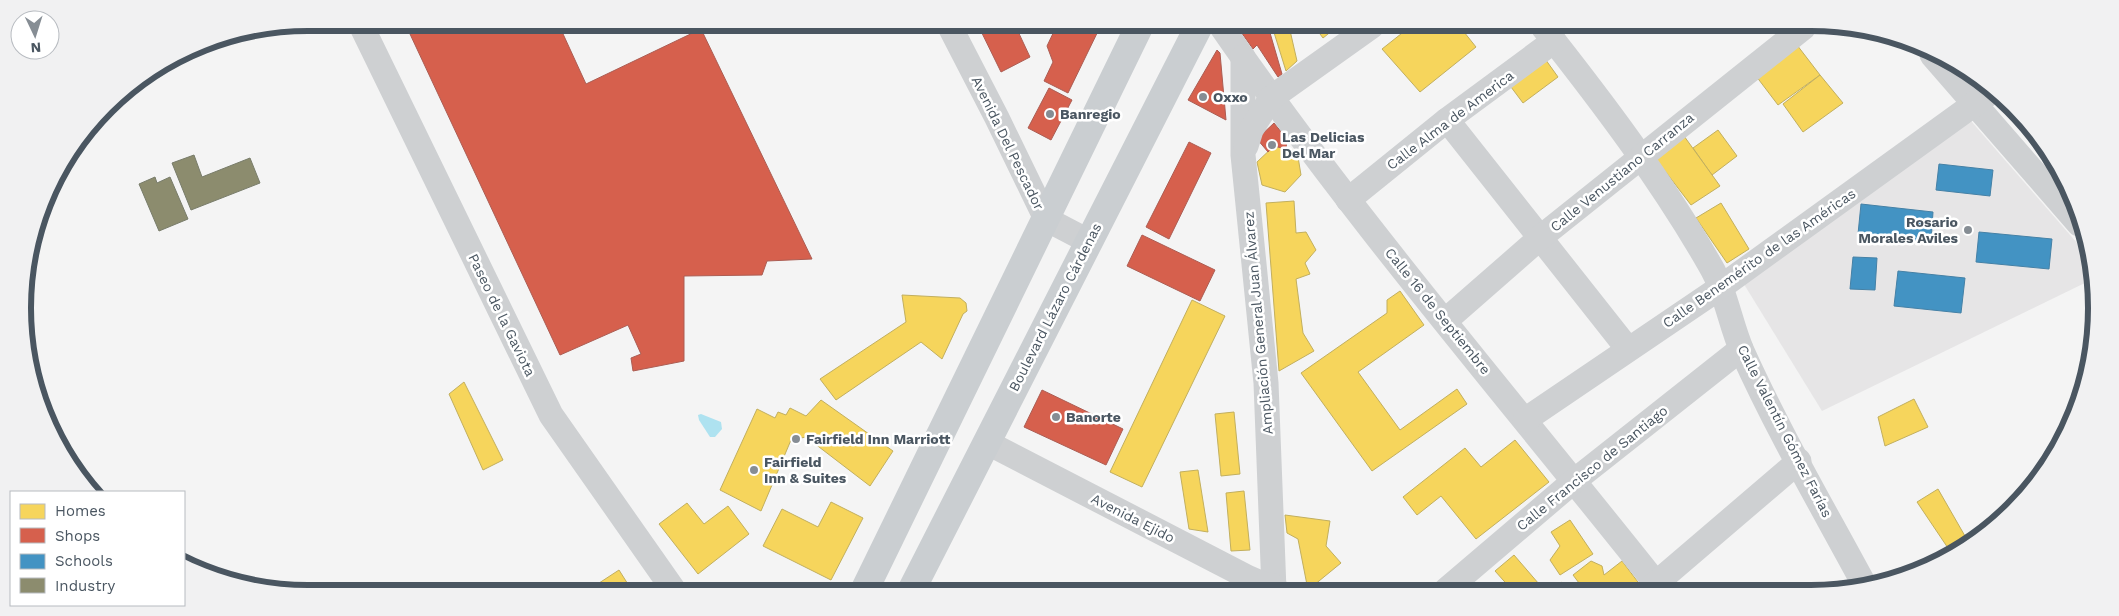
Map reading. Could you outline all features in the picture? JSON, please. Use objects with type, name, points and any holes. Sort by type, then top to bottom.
[{"type":"main road","points":[[867,585],[1137,31]]},
{"type":"main road","name":"Boulevard Lázaro Cárdenas","points":[[914,585],[988,443],[1088,241],[1195,31]]},
{"type":"street","name":"Paseo de la Gaviota","points":[[364,31],[551,415],[670,585]]},
{"type":"street","name":"Avenida Del Pescador","points":[[952,31],[1046,219],[1088,241]]},
{"type":"street","name":"Calle 16 de Septiembre","points":[[1225,31],[1271,98],[1348,200],[1574,481],[1653,585]]},
{"type":"street","points":[[1243,155],[1251,130],[1271,98],[1365,31]]},
{"type":"street","name":"Calle Venustiano Carranza","points":[[1445,321],[1540,238],[1799,31]]},
{"type":"street","name":"Calle Valentín Gómez Farías","points":[[1548,34],[1641,156],[1711,267],[1721,287],[1741,349],[1862,580]]},
{"type":"street","name":"Calle Alma de America","points":[[1348,200],[1447,120],[1548,34]]},
{"type":"street","name":"Ampliación General Juan Álvarez","points":[[1243,57],[1243,155],[1266,383],[1275,585]]},
{"type":"street","points":[[1944,66],[1983,99],[2070,211]]},
{"type":"street","name":"Calle Benemérito de las Américas","points":[[1525,420],[1721,287],[1983,99]]},
{"type":"street","points":[[1447,120],[1628,349]]},
{"type":"street","name":"Calle Francisco de Santiago","points":[[1452,585],[1574,481],[1741,349]]},
{"type":"street","name":"Avenida Ejido","points":[[988,443],[1265,585]]},
{"type":"street","points":[[1658,585],[1798,461]]},
{"type":"shaded area","points":[[1971,121],[2080,247],[2086,282],[1822,411],[1742,281]]},
{"type":"water","points":[[701,414],[721,422],[722,429],[715,437],[710,437],[699,420],[698,415]]},
{"type":"building: Homes","points":[[1274,31],[1290,31],[1297,61],[1286,71]]},
{"type":"building: Homes","points":[[1318,31],[1332,31],[1323,38]]},
{"type":"building: Homes","points":[[1405,31],[1463,31],[1476,47],[1420,92],[1382,49]]},
{"type":"building: Homes","points":[[1797,45],[1820,75],[1778,105],[1756,76]]},
{"type":"building: Homes","points":[[1543,56],[1558,77],[1523,103],[1508,83]]},
{"type":"building: Homes","points":[[1820,75],[1843,103],[1803,132],[1783,104]]},
{"type":"building: Homes","points":[[1718,130],[1737,156],[1712,175],[1693,148]]},
{"type":"building: Homes","points":[[1684,136],[1720,186],[1691,205],[1655,158]]},
{"type":"building: Homes","points":[[1274,146],[1297,151],[1301,175],[1285,192],[1262,185],[1257,162]]},
{"type":"building: Homes","points":[[1294,201],[1296,233],[1306,232],[1316,250],[1305,263],[1310,274],[1296,279],[1303,333],[1314,351],[1279,371],[1266,203]]},
{"type":"building: Homes","points":[[1721,203],[1749,249],[1727,263],[1696,218]]},
{"type":"building: Homes","points":[[1400,291],[1424,325],[1358,372],[1400,430],[1457,389],[1467,404],[1372,471],[1301,373],[1387,313],[1387,300]]},
{"type":"building: Homes","points":[[902,295],[960,298],[966,303],[967,311],[963,314],[942,359],[921,342],[836,400],[820,379],[906,322]]},
{"type":"building: Homes","points":[[1192,300],[1225,316],[1142,487],[1110,472]]},
{"type":"building: Homes","points":[[464,382],[503,460],[483,470],[449,394]]},
{"type":"building: Homes","points":[[1914,399],[1928,427],[1885,446],[1878,417]]},
{"type":"building: Homes","name":"Fairfield Inn & Suites","points":[[821,400],[893,451],[870,486],[806,437],[791,440],[761,511],[720,490],[757,409],[775,418],[778,412],[786,415],[790,408],[806,416]]},
{"type":"building: Homes","points":[[1234,412],[1240,474],[1221,476],[1215,414]]},
{"type":"building: Homes","points":[[1515,440],[1549,482],[1476,539],[1441,496],[1417,515],[1403,497],[1465,448],[1481,467]]},
{"type":"building: Homes","points":[[1198,470],[1208,532],[1189,529],[1180,472]]},
{"type":"building: Homes","points":[[1938,489],[1966,537],[1948,548],[1917,502]]},
{"type":"building: Homes","points":[[1244,491],[1250,550],[1231,551],[1226,493]]},
{"type":"building: Homes","points":[[831,502],[863,518],[831,580],[763,546],[782,509],[818,527]]},
{"type":"building: Homes","points":[[687,503],[704,524],[728,506],[749,534],[698,574],[659,524]]},
{"type":"building: Homes","points":[[1285,515],[1330,521],[1326,546],[1341,563],[1314,585],[1307,585],[1298,539],[1287,533]]},
{"type":"building: Homes","points":[[1570,520],[1593,554],[1560,575],[1550,560],[1560,546],[1551,532]]},
{"type":"building: Homes","points":[[1514,555],[1540,585],[1508,585],[1495,571]]},
{"type":"building: Homes","points":[[1591,561],[1602,566],[1604,575],[1622,561],[1640,585],[1580,585],[1573,575]]},
{"type":"building: Homes","points":[[619,570],[628,585],[596,585]]},
{"type":"building: Shops","points":[[414,31],[562,31],[586,84],[697,31],[702,31],[812,259],[767,261],[762,275],[684,276],[684,361],[633,371],[631,358],[641,354],[628,325],[560,355],[410,34]]},
{"type":"building: Shops","points":[[981,31],[1018,31],[1030,57],[1001,72]]},
{"type":"building: Shops","points":[[1054,31],[1098,31],[1068,93],[1044,81],[1053,62],[1047,46]]},
{"type":"building: Shops","points":[[1269,31],[1282,74],[1278,77],[1257,45],[1253,49],[1241,32]]},
{"type":"building: Shops","points":[[1217,50],[1220,53],[1226,120],[1188,100]]},
{"type":"building: Shops","name":"Banregio","points":[[1049,88],[1072,100],[1051,140],[1028,128]]},
{"type":"building: Shops","points":[[1274,123],[1287,139],[1286,149],[1274,146],[1268,152],[1257,139]]},
{"type":"building: Shops","points":[[1189,142],[1211,153],[1169,239],[1146,227]]},
{"type":"building: Shops","points":[[1142,235],[1215,270],[1200,301],[1127,266]]},
{"type":"building: Shops","points":[[1042,390],[1123,429],[1106,465],[1024,427]]},
{"type":"building: Schools","points":[[1939,164],[1993,170],[1990,196],[1936,190]]},
{"type":"building: Schools","points":[[1861,204],[1933,212],[1931,242],[1858,234]]},
{"type":"building: Schools","points":[[1979,232],[2052,239],[2049,269],[1976,262]]},
{"type":"building: Schools","points":[[1853,257],[1877,258],[1875,290],[1850,289]]},
{"type":"building: Schools","points":[[1898,271],[1965,278],[1961,313],[1894,306]]},
{"type":"building: Industry","points":[[194,155],[202,177],[250,158],[260,183],[191,210],[172,163]]},
{"type":"building: Industry","points":[[155,177],[157,183],[170,177],[188,219],[159,231],[139,184]]},
{"type":"place","name":"Oxxo","points":[[1203,97]]},
{"type":"place","name":"Banregio","points":[[1050,114]]},
{"type":"place","name":"Las Delicias Del Mar","points":[[1272,145]]},
{"type":"place","name":"Rosario Morales Aviles","points":[[1968,230]]},
{"type":"place","name":"Banorte","points":[[1056,417]]},
{"type":"place","name":"Fairfield Inn Marriott","points":[[796,439]]},
{"type":"place","name":"Fairfield Inn & Suites","points":[[754,470]]}]
